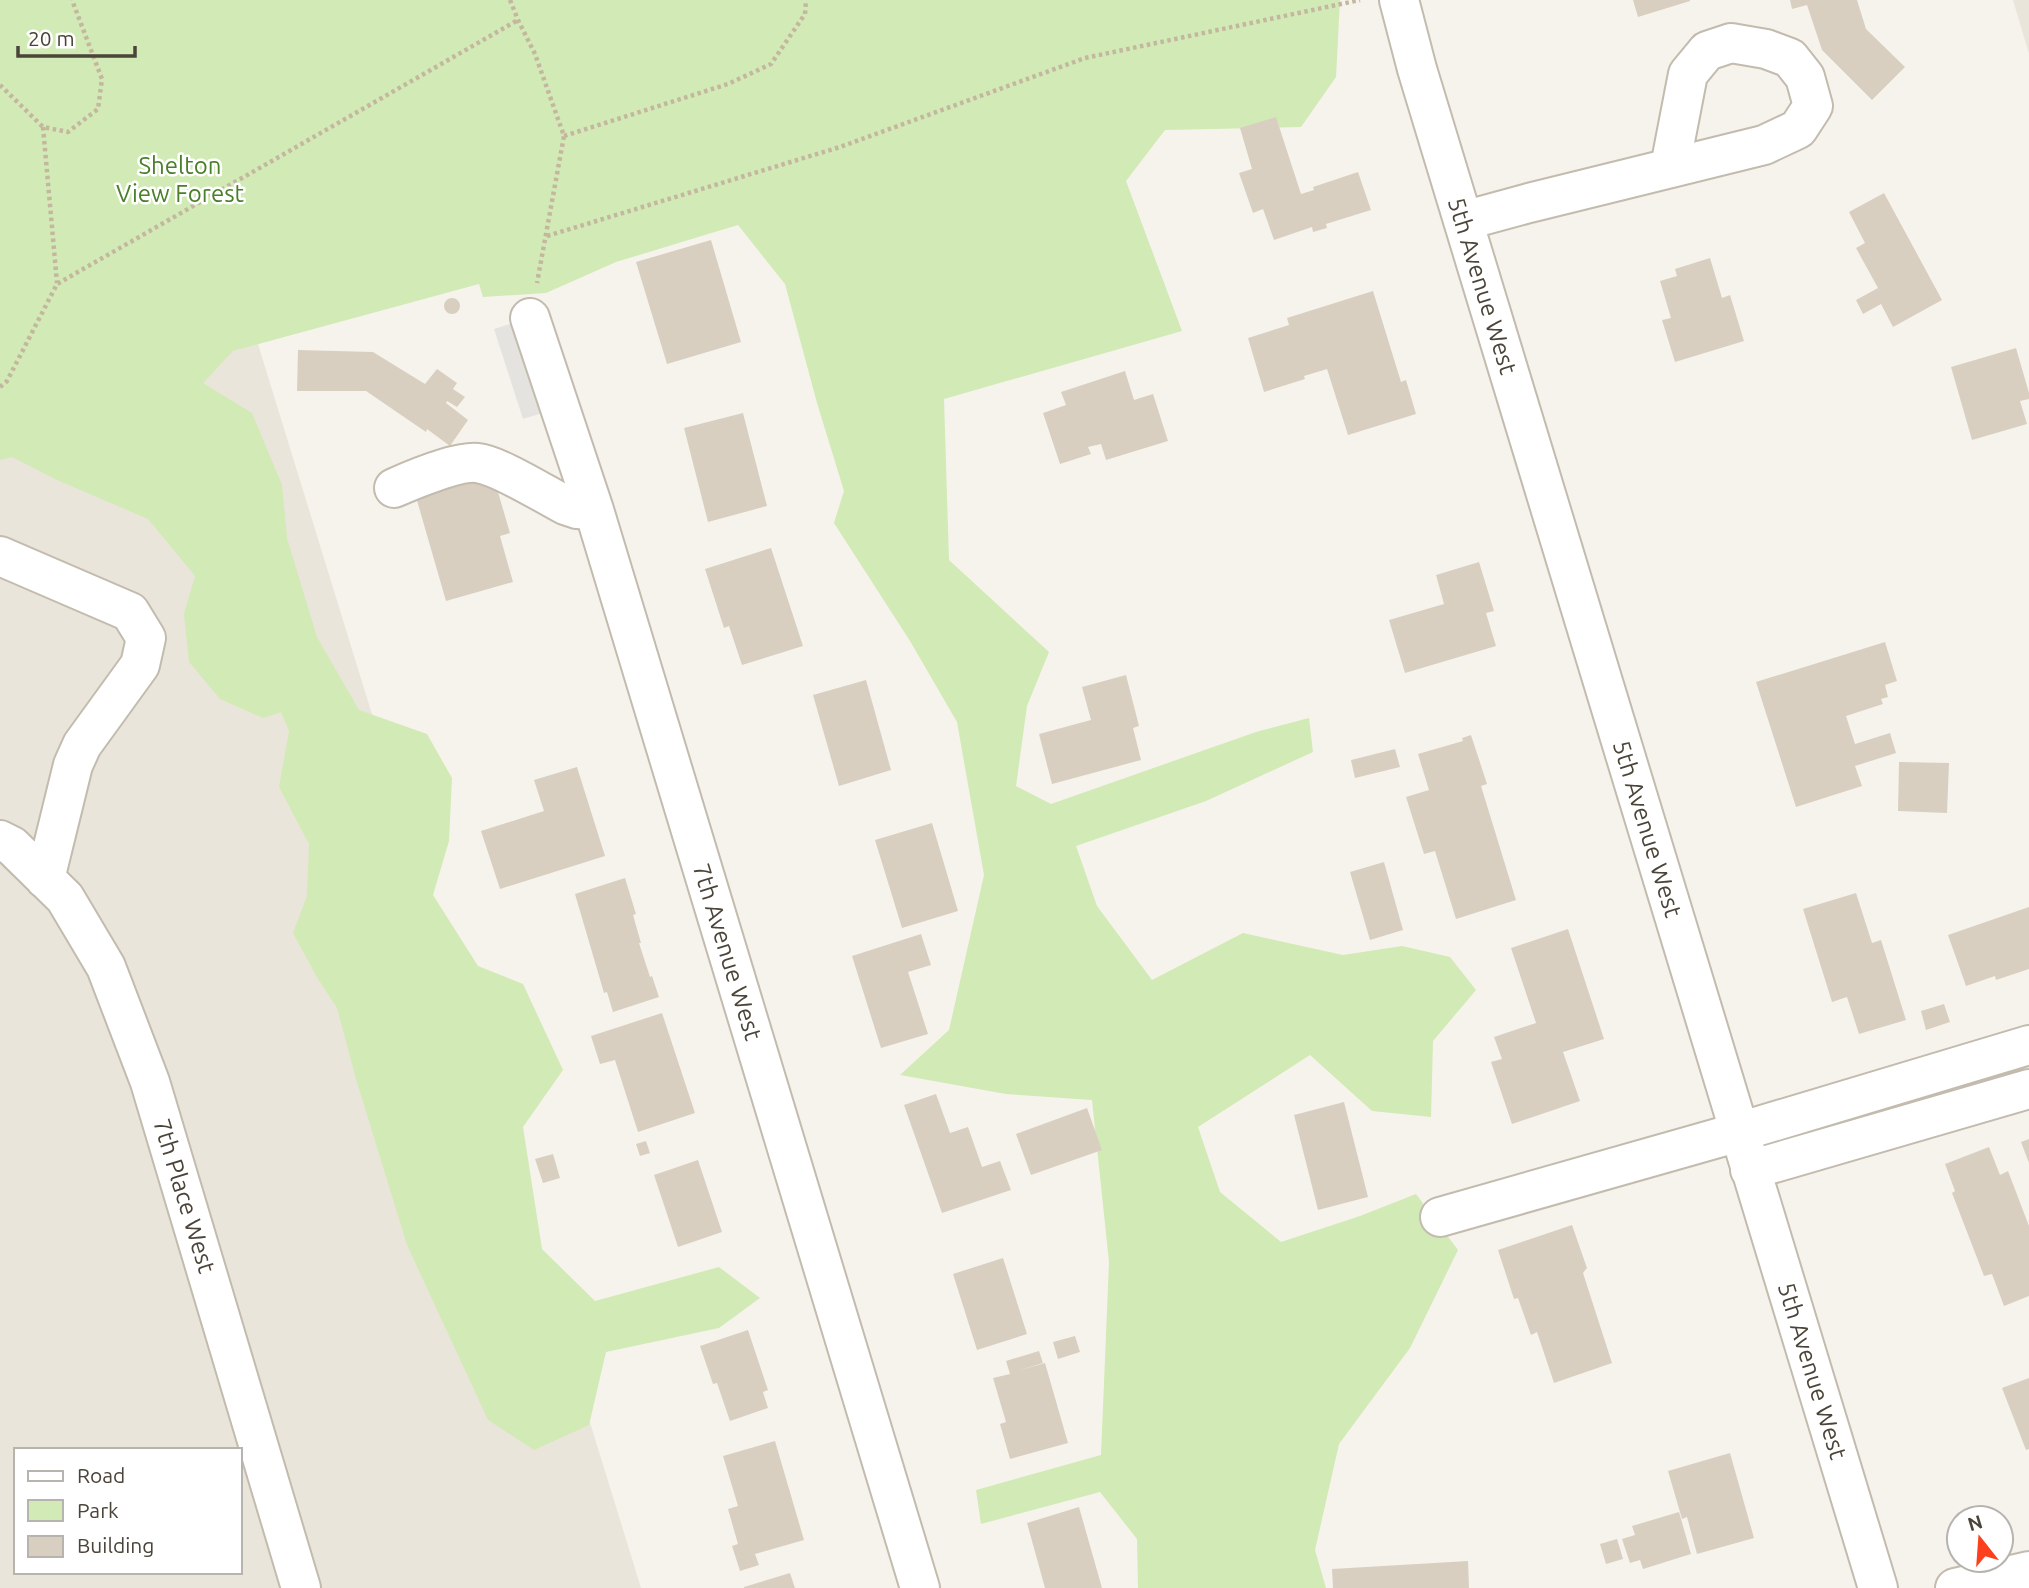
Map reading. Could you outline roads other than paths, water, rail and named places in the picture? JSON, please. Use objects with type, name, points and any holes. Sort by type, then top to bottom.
[{"type":"street","name":"5th Avenue West","points":[[1399,0],[1417,69],[1878,1588]]},
{"type":"street","points":[[1463,221],[1670,167]]},
{"type":"street","name":"7th Avenue West","points":[[530,318],[594,510],[919,1588]]},
{"type":"street","points":[[394,488],[443,470],[475,463],[495,468],[565,505],[594,510]]},
{"type":"street","points":[[0,556],[130,612],[146,638],[140,665],[82,745],[73,765],[45,879]]},
{"type":"street","name":"7th Place West","points":[[0,840],[12,846],[65,898],[106,967],[150,1082],[301,1588]]},
{"type":"street","points":[[1440,1217],[1739,1132],[2029,1045]]},
{"type":"street","points":[[1750,1170],[2029,1089]]},
{"type":"street","points":[[1955,1588],[2029,1571]]},
{"type":"park label","name":"Shelton View Forest","points":[[180,180]]}]
